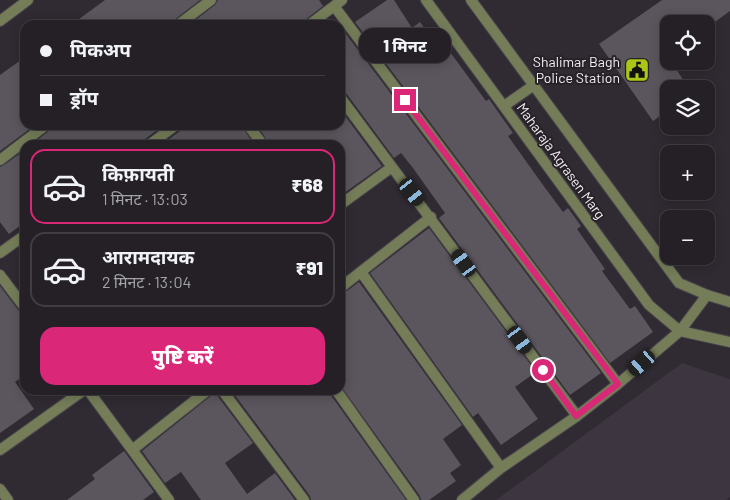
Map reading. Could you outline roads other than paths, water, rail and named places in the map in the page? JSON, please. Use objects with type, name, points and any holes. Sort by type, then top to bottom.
[{"type":"street","points":[[185,20],[211,0]]},
{"type":"street","name":"Maharaja Agrasen Marg","points":[[426,0],[649,305],[680,331]]},
{"type":"street","name":"Maharaja Agrasen Marg","points":[[471,0],[679,283],[730,302]]},
{"type":"street","points":[[0,21],[21,2]]},
{"type":"street","points":[[316,20],[338,3],[618,384]]},
{"type":"street","points":[[504,106],[534,85]]},
{"type":"street","points":[[345,104],[576,416]]},
{"type":"street","points":[[26,140],[39,130]]},
{"type":"street","points":[[156,140],[170,130]]},
{"type":"street","points":[[0,160],[20,145]]},
{"type":"street","points":[[345,201],[392,167]]},
{"type":"street","points":[[345,284],[431,218]]},
{"type":"street","points":[[0,253],[20,239]]},
{"type":"street","points":[[361,272],[501,468]]},
{"type":"street","points":[[0,275],[20,301]]},
{"type":"street","points":[[462,500],[501,468],[618,384],[680,331],[707,295]]},
{"type":"street","points":[[680,331],[730,342]]},
{"type":"street","points":[[0,450],[77,395]]},
{"type":"street","points":[[92,395],[169,500]]},
{"type":"street","points":[[132,450],[202,395]]},
{"type":"street","points":[[226,395],[304,500]]},
{"type":"street","points":[[340,395],[414,500]]},
{"type":"street","points":[[0,489],[8,500]]},
{"type":"place","name":"Shalimar Bagh Police Station","points":[[637,70]]}]
